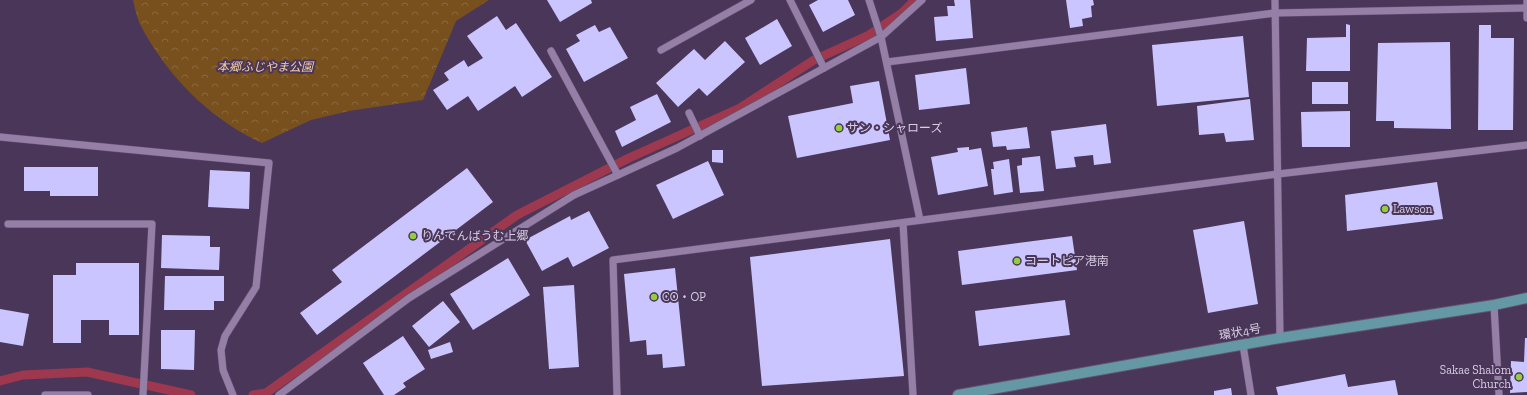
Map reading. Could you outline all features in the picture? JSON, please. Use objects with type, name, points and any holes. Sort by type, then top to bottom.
[{"type":"main road","name":"環状4号","points":[[958,395],[1280,338],[1494,305],[1527,298]]},
{"type":"street","points":[[661,50],[751,0]]},
{"type":"street","points":[[790,0],[823,66]]},
{"type":"street","points":[[869,0],[887,62],[920,220]]},
{"type":"street","points":[[279,395],[409,298],[574,195],[699,135],[823,66],[880,34],[922,0]]},
{"type":"street","points":[[1275,0],[1280,338]]},
{"type":"street","points":[[1527,0],[1527,18]]},
{"type":"street","points":[[887,62],[1275,13],[1527,8]]},
{"type":"street","points":[[551,51],[618,174]]},
{"type":"street","points":[[689,113],[699,135]]},
{"type":"street","points":[[0,137],[269,163],[256,287],[225,336],[221,350],[223,370],[233,395]]},
{"type":"street","points":[[617,395],[613,260],[1278,174],[1527,146]]},
{"type":"street","points":[[903,223],[913,395]]},
{"type":"street","points":[[8,224],[152,224],[143,395]]},
{"type":"street","points":[[1494,305],[1499,395]]},
{"type":"street","points":[[1243,345],[1251,395]]},
{"type":"street","points":[[45,395],[88,395]]},
{"type":"green space","name":"本郷ふじやま公園","points":[[133,0],[489,0],[456,21],[423,100],[349,111],[311,120],[262,143],[225,122],[192,95],[177,79],[164,62],[141,26]]},
{"type":"building","points":[[547,0],[591,0],[592,3],[560,22]]},
{"type":"building","points":[[818,0],[848,0],[855,15],[823,32],[809,5]]},
{"type":"building","points":[[954,0],[970,0],[973,38],[936,41],[934,17],[948,16],[947,6],[955,6]]},
{"type":"building","points":[[1066,0],[1093,0],[1094,5],[1091,6],[1092,17],[1082,19],[1083,26],[1070,28]]},
{"type":"building","points":[[497,16],[506,30],[516,23],[552,77],[522,97],[515,86],[478,111],[468,96],[447,110],[433,90],[449,80],[444,73],[464,60],[468,67],[483,58],[467,36]]},
{"type":"building","points":[[777,19],[792,46],[760,65],[745,38]]},
{"type":"building","points":[[1346,24],[1350,25],[1350,71],[1306,71],[1307,38],[1346,37]]},
{"type":"building","points":[[595,25],[599,32],[610,27],[628,58],[584,82],[566,49],[580,41],[576,35]]},
{"type":"building","points":[[1479,25],[1491,25],[1491,38],[1514,38],[1513,130],[1478,130]]},
{"type":"building","points":[[1243,36],[1249,97],[1157,106],[1152,45]]},
{"type":"building","points":[[725,41],[745,62],[707,96],[699,88],[678,107],[656,83],[694,49],[705,60]]},
{"type":"building","points":[[1450,42],[1451,129],[1394,128],[1394,121],[1376,121],[1378,43]]},
{"type":"building","points":[[966,68],[970,104],[919,110],[915,75]]},
{"type":"building","name":"サン・シャローズ","points":[[879,81],[890,140],[797,158],[788,116],[853,103],[850,86]]},
{"type":"building","points":[[1312,82],[1348,82],[1348,104],[1312,104]]},
{"type":"building","points":[[657,94],[671,122],[622,147],[615,131],[636,120],[630,107]]},
{"type":"building","points":[[1250,99],[1254,140],[1226,142],[1224,133],[1199,135],[1197,106]]},
{"type":"building","points":[[1350,111],[1350,147],[1302,147],[1301,112]]},
{"type":"building","points":[[1106,124],[1111,163],[1094,165],[1093,155],[1074,157],[1076,167],[1056,169],[1051,131]]},
{"type":"building","points":[[1027,127],[1030,148],[1007,150],[1006,146],[993,147],[991,132]]},
{"type":"building","points":[[969,147],[969,150],[981,148],[988,186],[938,195],[931,157],[958,152],[957,148]]},
{"type":"building","points":[[712,150],[723,150],[723,163],[712,162]]},
{"type":"building","points":[[1040,156],[1044,191],[1020,193],[1017,166],[1022,165],[1022,158]]},
{"type":"building","points":[[1009,159],[1013,192],[994,195],[991,169],[994,169],[993,162]]},
{"type":"building","points":[[708,161],[724,195],[673,219],[656,185]]},
{"type":"building","points":[[24,167],[98,167],[98,196],[50,196],[50,191],[24,191]]},
{"type":"building","name":"りんでんばうむ上郷","points":[[467,168],[493,202],[317,335],[300,313],[342,282],[332,270]]},
{"type":"building","points":[[210,170],[250,172],[249,209],[208,207]]},
{"type":"building","points":[[1437,182],[1443,219],[1347,231],[1345,195]]},
{"type":"building","points":[[589,211],[609,248],[573,267],[568,257],[542,271],[525,240],[570,216],[571,220]]},
{"type":"building","points":[[1244,221],[1258,304],[1208,313],[1193,230]]},
{"type":"building","points":[[162,235],[210,236],[210,247],[220,247],[219,270],[161,268]]},
{"type":"building","name":"コートピア港南","points":[[1072,236],[1077,270],[962,285],[958,251]]},
{"type":"building","points":[[890,239],[904,376],[762,386],[750,257]]},
{"type":"building","points":[[508,258],[530,295],[473,330],[450,294]]},
{"type":"building","points":[[76,263],[139,263],[139,335],[109,335],[109,320],[81,320],[81,343],[53,343],[53,275],[76,275]]},
{"type":"building","points":[[675,268],[685,366],[663,368],[662,354],[647,355],[646,340],[630,342],[624,274]]},
{"type":"building","points":[[165,276],[224,276],[224,301],[214,301],[214,310],[164,310]]},
{"type":"building","points":[[574,285],[579,367],[549,369],[543,287]]},
{"type":"building","points":[[1065,300],[1070,335],[979,346],[975,311]]},
{"type":"building","points":[[443,301],[460,322],[429,347],[412,326]]},
{"type":"building","points":[[0,309],[29,314],[23,346],[0,342]]},
{"type":"building","points":[[161,330],[195,330],[194,370],[161,369]]},
{"type":"building","points":[[403,336],[425,369],[403,383],[406,387],[394,395],[384,395],[363,363]]},
{"type":"building","name":"Sakae Shalom Church","points":[[1525,338],[1527,338],[1527,392],[1510,393],[1511,361],[1524,362]]},
{"type":"building","points":[[450,342],[453,352],[431,359],[428,350]]},
{"type":"building","points":[[1345,374],[1348,387],[1395,380],[1398,395],[1278,395],[1276,387]]},
{"type":"building","points":[[1231,388],[1232,395],[1214,395],[1214,391]]},
{"type":"waterway","points":[[253,395],[266,393],[517,215],[629,158],[740,108],[814,60],[869,35],[902,13],[915,0]]},
{"type":"waterway","points":[[0,381],[23,375],[87,372],[191,395]]},
{"type":"place","name":"サン・シャローズ","points":[[839,128]]},
{"type":"place","name":"Lawson","points":[[1385,209]]},
{"type":"place","name":"りんでんばうむ上郷","points":[[413,236]]},
{"type":"place","name":"コートピア港南","points":[[1017,261]]},
{"type":"place","name":"CO・OP","points":[[654,297]]},
{"type":"place","name":"Sakae Shalom Church","points":[[1519,377]]}]
